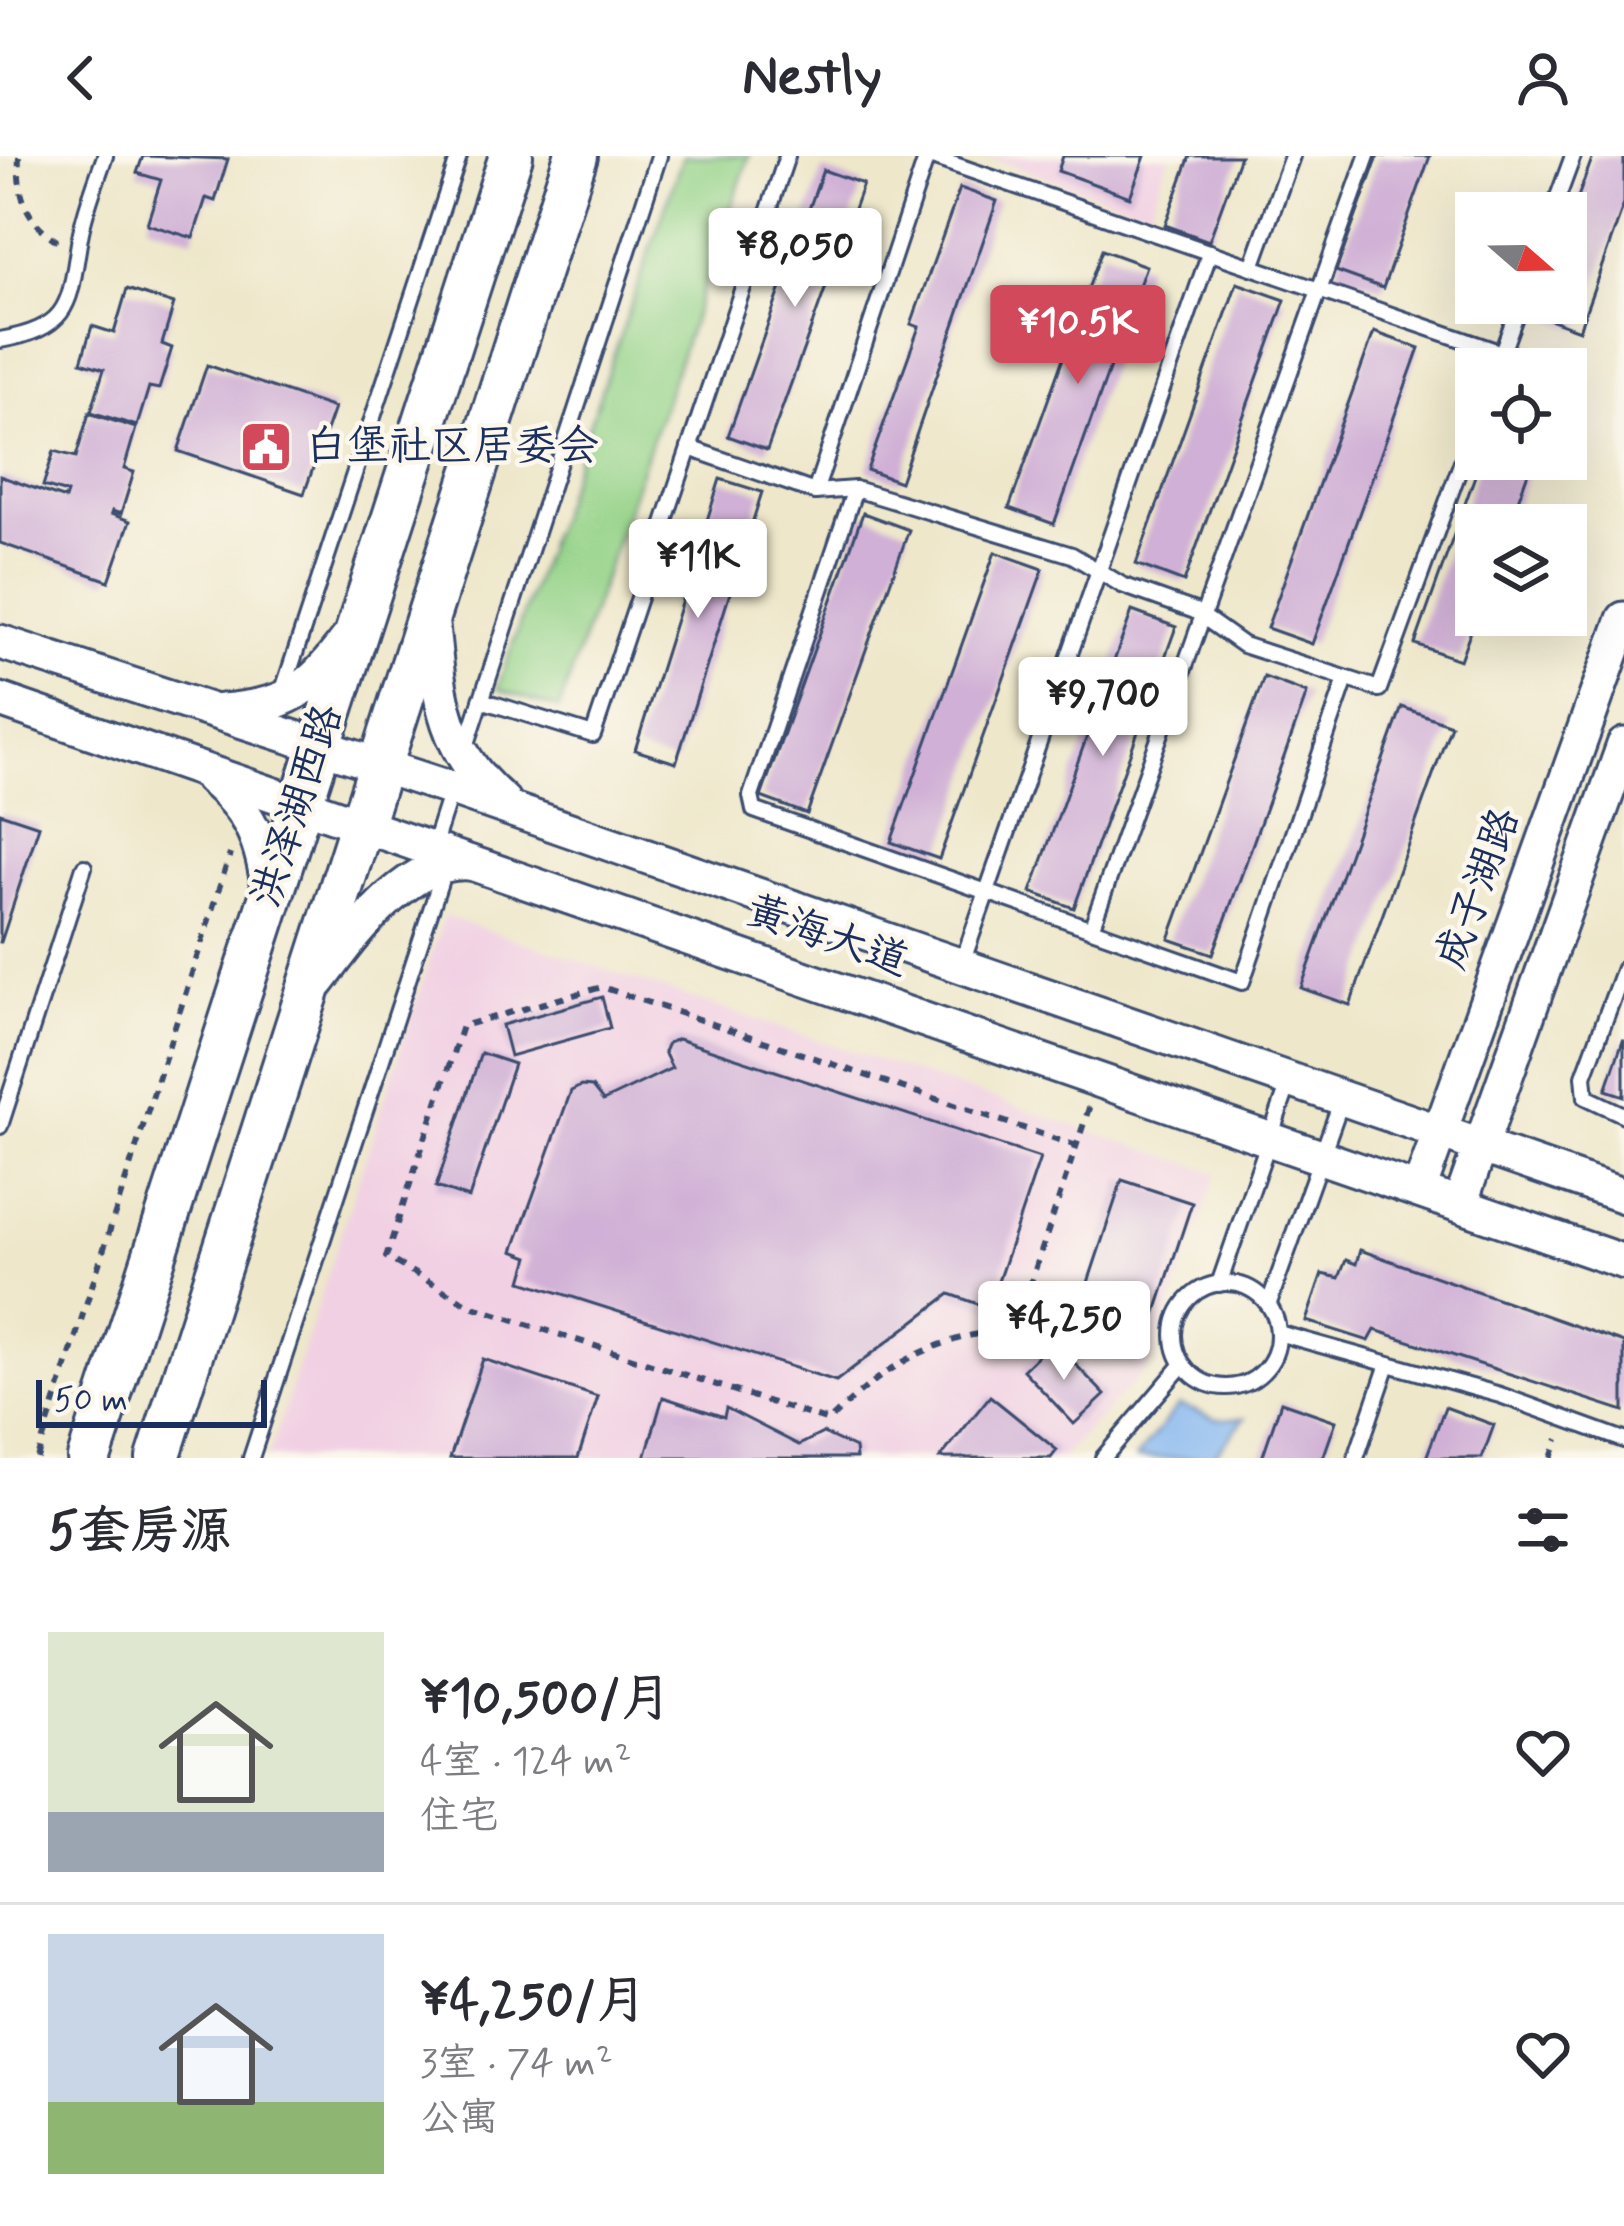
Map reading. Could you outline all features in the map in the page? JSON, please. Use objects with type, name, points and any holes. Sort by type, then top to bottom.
[{"type":"main road","name":"洪泽湖西路","points":[[89,1458],[511,156]]},
{"type":"main road","name":"洪泽湖西路","points":[[158,1458],[576,156]]},
{"type":"main road","points":[[393,516],[394,538],[403,551],[427,556],[451,541]]},
{"type":"main road","points":[[231,1013],[265,1002],[288,1015],[299,1015]]},
{"type":"street","points":[[430,607],[440,698],[457,774]]},
{"type":"street","name":"成子湖路","points":[[1419,1190],[1624,619]]},
{"type":"street","points":[[275,717],[321,674],[355,628]]},
{"type":"street","name":"黄海大道","points":[[0,642],[212,712],[275,717],[317,747],[378,766],[457,774],[514,810],[1624,1196]]},
{"type":"street","name":"黄海大道","points":[[0,700],[1624,1262]]},
{"type":"street","name":"成子湖路","points":[[1460,1204],[1624,745]]},
{"type":"street","points":[[195,766],[244,809],[260,840],[269,896]]},
{"type":"street","points":[[299,1015],[358,929],[391,897],[453,858]]},
{"type":"lane","points":[[0,340],[39,332],[59,320],[70,296],[80,237],[105,156]]},
{"type":"lane","points":[[275,717],[459,156]]},
{"type":"lane","points":[[250,1458],[453,858],[457,774],[659,156]]},
{"type":"lane","points":[[481,700],[593,734],[787,156]]},
{"type":"lane","points":[[815,492],[928,156],[1490,348]]},
{"type":"lane","points":[[1252,267],[1292,156]]},
{"type":"lane","points":[[1091,929],[1367,156]]},
{"type":"lane","points":[[1560,192],[1573,156]]},
{"type":"lane","points":[[961,965],[1210,252]]},
{"type":"lane","points":[[689,448],[815,492],[855,489],[1072,555],[1122,585],[1202,616],[1243,645],[1379,689],[1455,480]]},
{"type":"lane","points":[[855,489],[751,796],[754,810],[1241,982],[1346,679]]},
{"type":"lane","points":[[0,1126],[84,867]]},
{"type":"lane","points":[[1624,968],[1584,1076],[1586,1097],[1624,1115]]},
{"type":"lane","points":[[0,1069],[17,1075]]},
{"type":"lane","points":[[1220,1284],[1290,1080]]},
{"type":"lane","points":[[1268,1303],[1237,1285],[1220,1284],[1203,1289],[1179,1313],[1174,1331],[1183,1364],[1194,1377],[1209,1385],[1242,1385],[1269,1365],[1278,1333],[1268,1303],[1342,1098]]},
{"type":"lane","points":[[1278,1333],[1500,1395],[1624,1440]]},
{"type":"lane","points":[[1103,1458],[1183,1364]]},
{"type":"lane","points":[[1356,1458],[1388,1364]]},
{"type":"path","points":[[19,156],[17,194],[44,232],[79,256]]},
{"type":"path","points":[[38,1458],[244,809]]},
{"type":"path","points":[[1077,1146],[602,987],[462,1026],[386,1257],[471,1306],[829,1421],[869,1381],[938,1343],[1016,1327],[1077,1146],[1099,1079]]},
{"type":"shaded area","points":[[984,156],[1170,156],[1149,212]]},
{"type":"shaded area","points":[[444,916],[1217,1173],[1151,1364],[1061,1458],[268,1458]]},
{"type":"green space","points":[[683,156],[749,156],[559,709],[497,689]]},
{"type":"water","points":[[1179,1405],[1217,1419],[1245,1418],[1212,1458],[1136,1458]]},
{"type":"building","points":[[143,156],[228,159],[215,201],[206,198],[193,238],[147,224],[161,180],[137,173]]},
{"type":"building","points":[[1063,156],[1145,156],[1130,197],[1058,171]]},
{"type":"building","points":[[1190,156],[1240,156],[1209,241],[1165,225]]},
{"type":"building","points":[[1378,156],[1430,156],[1383,288],[1336,271]]},
{"type":"building","points":[[1593,156],[1624,156],[1624,204],[1587,308],[1587,192],[1580,192]]},
{"type":"building","points":[[823,170],[863,184],[767,450],[728,436]]},
{"type":"building","points":[[960,188],[997,201],[900,482],[867,470],[919,327],[911,324]]},
{"type":"building","points":[[1102,250],[1146,266],[1054,524],[1009,508]]},
{"type":"building","points":[[1237,283],[1285,300],[1184,582],[1136,564]]},
{"type":"building","points":[[127,289],[174,304],[162,344],[172,348],[159,389],[149,387],[137,426],[91,412],[104,369],[81,362],[92,326],[114,333]]},
{"type":"building","points":[[1374,332],[1419,348],[1312,644],[1267,628]]},
{"type":"building","points":[[207,365],[334,408],[304,494],[178,451]]},
{"type":"building","points":[[89,413],[136,428],[124,469],[134,472],[121,514],[111,514],[130,521],[109,581],[0,543],[0,476],[65,499],[67,493],[43,486],[54,451],[76,457]]},
{"type":"building","points":[[720,479],[762,492],[676,763],[635,750]]},
{"type":"building","points":[[1474,480],[1525,480],[1517,504],[1465,504]]},
{"type":"building","points":[[863,513],[909,530],[807,814],[761,797]]},
{"type":"building","points":[[1455,532],[1455,636],[1469,636],[1460,660],[1415,644]]},
{"type":"building","points":[[995,552],[1043,569],[939,859],[891,842]]},
{"type":"building","points":[[1132,611],[1176,627],[1074,908],[1031,892]]},
{"type":"building","points":[[1264,677],[1307,693],[1213,954],[1169,939]]},
{"type":"building","points":[[1402,707],[1451,725],[1350,1005],[1301,988]]},
{"type":"building","points":[[0,813],[39,826],[1,942],[0,942]]},
{"type":"building","points":[[602,997],[610,1028],[510,1056],[502,1025]]},
{"type":"building","points":[[678,1039],[1040,1158],[989,1308],[950,1294],[836,1381],[522,1281],[529,1257],[513,1251],[571,1091],[592,1087],[603,1101],[672,1068],[664,1052],[668,1043]]},
{"type":"building","points":[[1624,1040],[1624,1096],[1606,1090]]},
{"type":"building","points":[[481,1053],[514,1064],[469,1198],[436,1187]]},
{"type":"building","points":[[1122,1180],[1192,1203],[1142,1354],[1072,1331]]},
{"type":"building","points":[[1360,1250],[1624,1343],[1624,1411],[1375,1330],[1369,1341],[1306,1321],[1322,1274],[1339,1278],[1346,1260],[1356,1264]]},
{"type":"building","points":[[1053,1341],[1105,1395],[1074,1424],[1023,1370]]},
{"type":"building","points":[[483,1359],[598,1397],[578,1458],[450,1458]]},
{"type":"building","points":[[990,1396],[1057,1450],[1051,1458],[940,1458]]},
{"type":"building","points":[[663,1397],[724,1417],[726,1408],[799,1445],[823,1433],[855,1448],[856,1458],[645,1458]]},
{"type":"building","points":[[1281,1402],[1336,1421],[1323,1458],[1262,1458]]},
{"type":"building","points":[[1445,1407],[1494,1425],[1482,1458],[1426,1458]]},
{"type":"place","name":"白堡社区居委会","points":[[266,447]]}]
